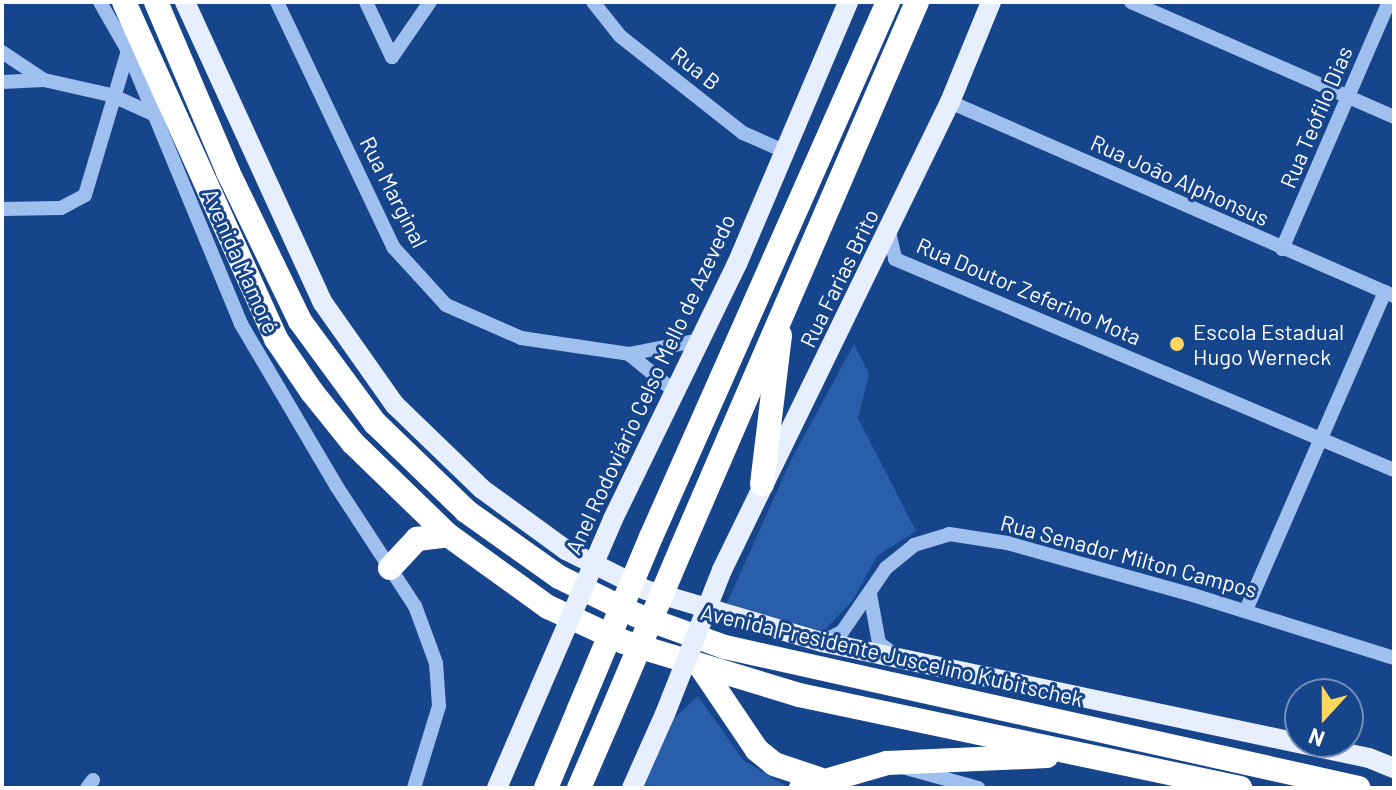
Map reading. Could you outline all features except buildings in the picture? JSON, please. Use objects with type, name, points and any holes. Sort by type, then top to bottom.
[{"type":"highway","points":[[124,2],[276,339],[353,443],[448,535],[548,607],[624,642],[799,695],[1240,788]]},
{"type":"highway","name":"Avenida Presidente Juscelino Kubitschek","points":[[156,2],[228,172],[300,321],[375,423],[466,511],[559,577],[636,615],[725,647],[1359,788]]},
{"type":"highway","points":[[546,788],[651,537],[888,2]]},
{"type":"highway","points":[[579,788],[783,305],[917,2]]},
{"type":"highway","points":[[762,484],[783,305]]},
{"type":"highway","points":[[390,568],[417,539],[448,535]]},
{"type":"highway","points":[[701,667],[757,750],[774,764],[810,784],[887,763],[1087,754]]},
{"type":"main road","name":"Avenida Presidente Juscelino Kubitschek","points":[[185,2],[323,303],[395,405],[482,489],[566,550],[646,590],[822,642],[1369,758],[1394,768]]},
{"type":"main road","name":"Rua Farias Brito","points":[[632,788],[722,570],[889,232],[950,102],[991,2]]},
{"type":"main road","name":"Anel Rodoviário Celso Mello de Azevedo","points":[[497,788],[613,519],[700,340],[848,7]]},
{"type":"street","name":"Avenida Mamoré","points":[[100,2],[128,51],[151,113],[241,324],[415,606],[436,663],[439,706],[414,788]]},
{"type":"street","name":"Rua Marginal","points":[[277,2],[394,248],[413,273],[446,305],[521,338],[629,354],[700,340]]},
{"type":"street","points":[[366,2],[392,57],[430,2]]},
{"type":"street","name":"Rua B","points":[[593,2],[620,36],[730,123],[784,151]]},
{"type":"street","points":[[1131,2],[1394,117]]},
{"type":"street","name":"Rua Teófilo Dias","points":[[1282,249],[1389,2]]},
{"type":"street","points":[[2,209],[61,208],[85,195],[111,95],[128,51]]},
{"type":"street","points":[[2,52],[44,80]]},
{"type":"street","points":[[2,82],[44,80],[111,95],[151,113]]},
{"type":"street","name":"Rua João Alphonsus","points":[[950,102],[1389,294]]},
{"type":"street","name":"Rua Doutor Zeferino Mota","points":[[889,232],[895,259],[1394,470]]},
{"type":"street","points":[[1246,610],[1320,437],[1389,294]]},
{"type":"street","points":[[629,354],[674,391]]},
{"type":"street","name":"Rua Senador Milton Campos","points":[[822,642],[842,632],[886,568],[914,545],[949,534],[1007,543],[1246,610],[1394,658]]},
{"type":"street","points":[[870,594],[879,643],[897,657]]},
{"type":"street","points":[[887,763],[978,788]]},
{"type":"shaded area","points":[[854,344],[869,374],[858,418],[916,531],[877,556],[853,600],[823,632],[727,603],[790,462]]},
{"type":"shaded area","points":[[698,696],[743,760],[789,788],[631,788],[654,737]]},
{"type":"place","name":"Escola Estadual Hugo Werneck","points":[[1177,344]]}]
